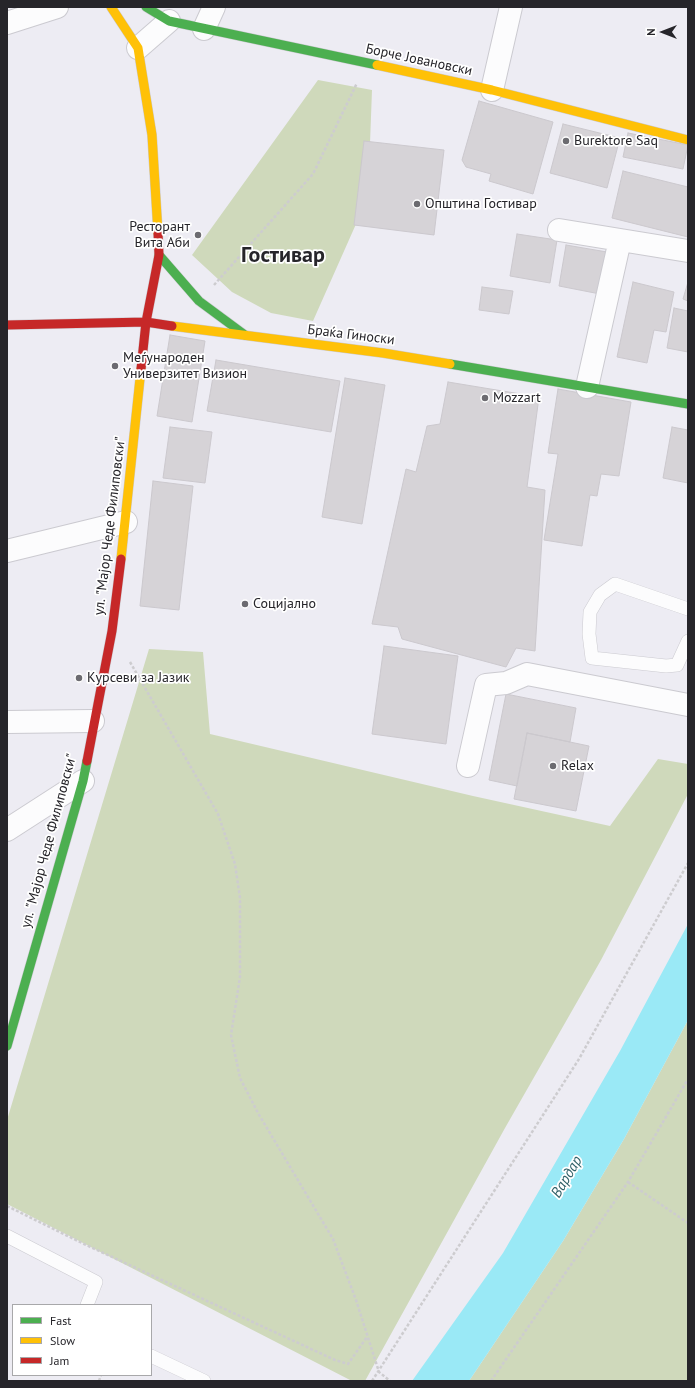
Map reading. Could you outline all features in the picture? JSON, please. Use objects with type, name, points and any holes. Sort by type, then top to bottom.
[{"type":"street","points":[[7,23],[57,7]]},
{"type":"street","name":"ул. \"Мајор Чеде Филиповски\"","points":[[7,1046],[83,781],[93,721],[112,631],[126,522],[146,322],[159,255],[152,135],[138,48],[111,7]]},
{"type":"street","name":"Борче Јовановски","points":[[146,7],[169,21],[492,90],[688,140]]},
{"type":"street","points":[[204,29],[214,7]]},
{"type":"street","points":[[492,90],[511,7]]},
{"type":"street","points":[[138,48],[169,21]]},
{"type":"street","points":[[559,230],[688,251]]},
{"type":"street","points":[[587,387],[620,240]]},
{"type":"street","points":[[159,255],[199,301],[246,336]]},
{"type":"street","name":"Браќа Гиноски","points":[[7,325],[146,322],[383,353],[688,404]]},
{"type":"street","points":[[7,551],[126,522]]},
{"type":"street","points":[[468,766],[486,685],[506,683],[528,674],[688,705]]},
{"type":"street","points":[[7,722],[93,721]]},
{"type":"street","points":[[7,830],[83,781]]},
{"type":"lane","points":[[688,609],[614,584],[600,595],[590,612],[589,634],[592,658],[666,666],[677,665],[688,641]]},
{"type":"lane","points":[[7,1236],[96,1282],[87,1304]]},
{"type":"lane","points":[[152,1356],[204,1381]]},
{"type":"path","points":[[199,301],[313,174],[366,63]]},
{"type":"path","points":[[112,631],[218,814],[235,864],[240,898],[240,977],[231,1035],[240,1078],[258,1113],[333,1239],[368,1336],[379,1372],[390,1381]]},
{"type":"path","points":[[372,1381],[579,1059],[688,863]]},
{"type":"path","points":[[490,1381],[628,1182],[688,1079]]},
{"type":"path","points":[[628,1182],[688,1223]]},
{"type":"path","points":[[7,1206],[84,1244],[335,1360],[348,1364],[368,1336]]},
{"type":"green space","points":[[318,80],[372,90],[368,197],[313,321],[271,313],[232,292],[192,255]]},
{"type":"green space","points":[[149,649],[203,652],[210,734],[473,796],[610,826],[658,759],[688,764],[688,794],[601,960],[505,1128],[365,1381],[352,1381],[7,1204],[7,1120]]},
{"type":"green space","points":[[688,1020],[688,1381],[469,1381],[563,1241],[624,1139]]},
{"type":"water","name":"Вардар","points":[[688,924],[688,1020],[624,1139],[563,1241],[469,1381],[412,1381],[503,1253],[620,1051]]},
{"type":"building","points":[[479,101],[553,122],[533,194],[489,181],[491,174],[466,167],[462,160]]},
{"type":"building","points":[[563,124],[620,138],[607,188],[550,173]]},
{"type":"building","points":[[628,133],[688,145],[683,169],[623,157]]},
{"type":"building","points":[[364,141],[444,150],[434,235],[354,225]]},
{"type":"building","points":[[623,171],[688,187],[688,237],[612,218]]},
{"type":"building","points":[[517,234],[557,240],[550,283],[510,276]]},
{"type":"building","points":[[566,245],[607,252],[600,294],[559,286]]},
{"type":"building","points":[[633,282],[674,292],[666,332],[654,330],[647,363],[617,357]]},
{"type":"building","points":[[688,282],[688,301],[683,299]]},
{"type":"building","points":[[482,287],[513,291],[509,314],[479,310]]},
{"type":"building","points":[[674,308],[688,311],[688,352],[667,348]]},
{"type":"building","points":[[170,335],[205,341],[192,422],[157,416]]},
{"type":"building","points":[[216,360],[340,381],[331,432],[207,411]]},
{"type":"building","points":[[345,378],[385,385],[362,524],[322,517]]},
{"type":"building","points":[[448,382],[539,397],[527,487],[545,490],[535,651],[516,648],[506,667],[402,639],[398,627],[372,624],[406,469],[416,472],[427,426],[440,424]]},
{"type":"building","points":[[558,389],[631,402],[619,476],[601,474],[597,496],[590,495],[582,546],[544,540],[558,454],[548,453]]},
{"type":"building","points":[[170,427],[212,432],[205,483],[163,478]]},
{"type":"building","points":[[672,427],[688,430],[688,483],[663,478]]},
{"type":"building","points":[[153,481],[193,486],[179,610],[140,606]]},
{"type":"building","points":[[384,646],[458,656],[446,744],[372,734]]},
{"type":"building","points":[[506,694],[576,708],[570,742],[527,733],[517,786],[489,780]]},
{"type":"building","name":"Relax","points":[[527,733],[589,746],[576,811],[514,799]]},
{"type":"traffic: fast","points":[[146,7],[169,21],[377,65]]},
{"type":"traffic: fast","points":[[159,255],[199,301],[245,335]]},
{"type":"traffic: fast","points":[[450,364],[688,404]]},
{"type":"traffic: fast","points":[[7,1046],[83,781],[87,761]]},
{"type":"traffic: slow","points":[[111,7],[138,48],[152,135],[158,233]]},
{"type":"traffic: slow","points":[[377,65],[492,90],[688,140]]},
{"type":"traffic: slow","points":[[172,326],[383,353],[450,364]]},
{"type":"traffic: slow","points":[[121,559],[141,369]]},
{"type":"traffic: jam","points":[[141,369],[146,322],[159,255],[158,233]]},
{"type":"traffic: jam","points":[[7,325],[146,322],[172,326]]},
{"type":"traffic: jam","points":[[87,761],[112,631],[121,559]]},
{"type":"place","name":"Burektore Saq","points":[[566,141]]},
{"type":"place","name":"Општина Гостивар","points":[[417,204]]},
{"type":"place","name":"Ресторант Вита Аби","points":[[198,235]]},
{"type":"place","name":"Меѓународен Универзитет Визион","points":[[115,366]]},
{"type":"place","name":"Mozzart","points":[[485,398]]},
{"type":"place","name":"Социјално","points":[[245,604]]},
{"type":"place","name":"Курсеви за Јазик","points":[[79,678]]},
{"type":"place","name":"Relax","points":[[553,766]]},
{"type":"district","name":"Гостивар","points":[[283,256]]}]
